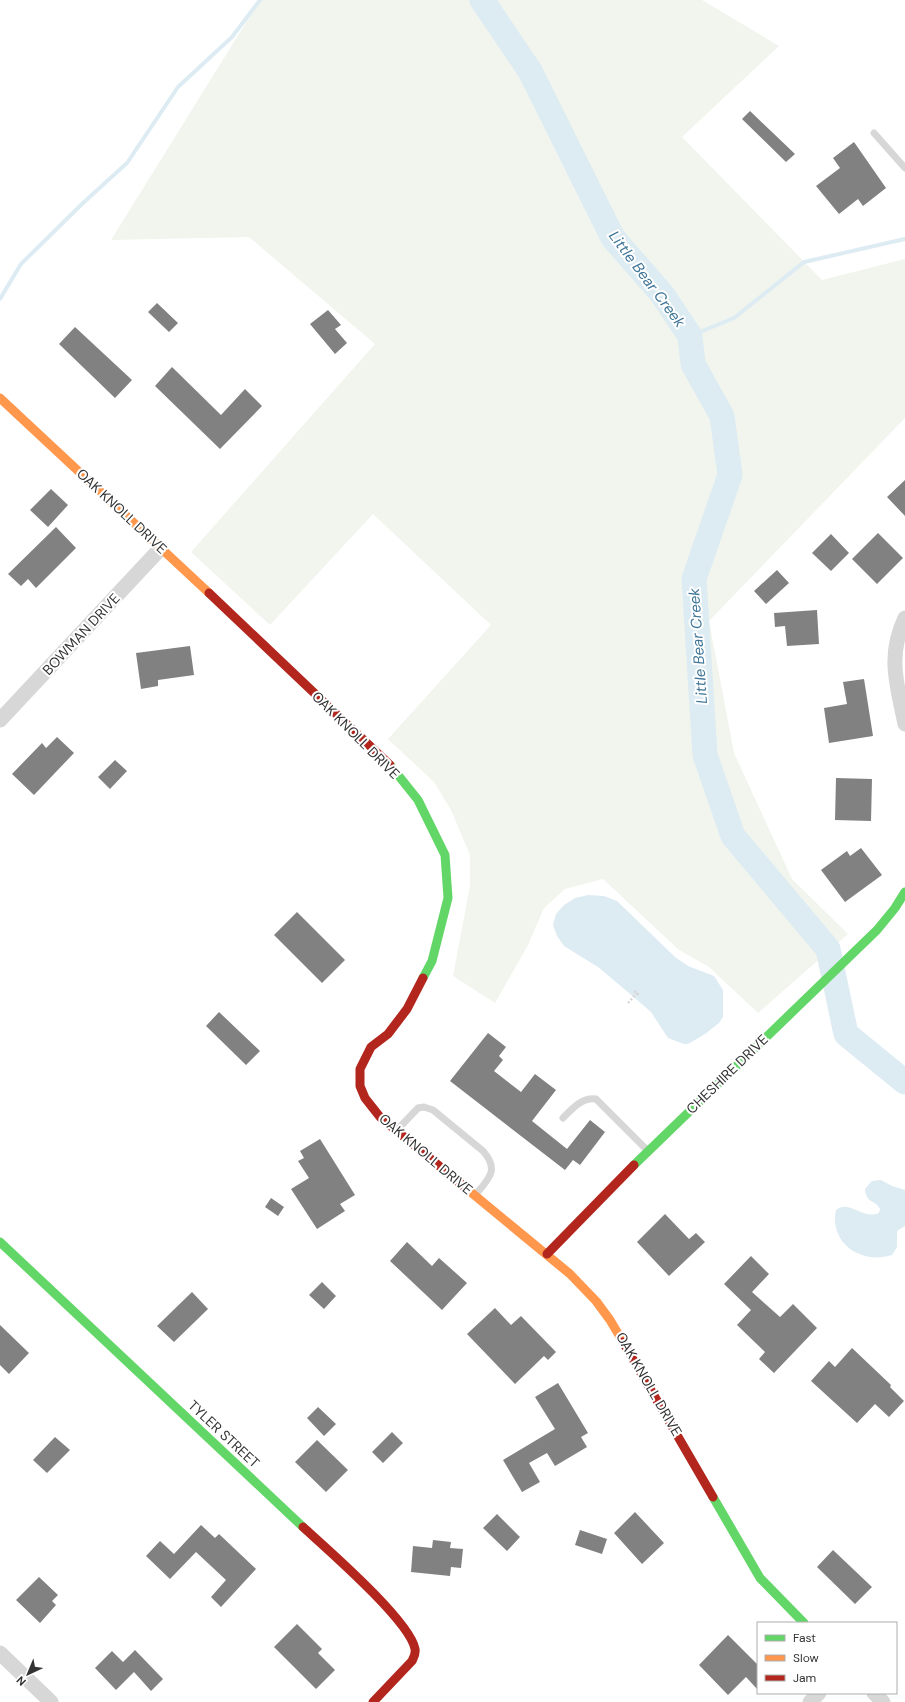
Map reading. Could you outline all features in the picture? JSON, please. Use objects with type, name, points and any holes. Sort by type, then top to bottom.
[{"type":"street","name":"OAK KNOLL DRIVE","points":[[0,398],[161,548],[390,766],[418,800],[445,855],[448,898],[432,961],[407,1009],[388,1034],[371,1047],[360,1069],[360,1086],[365,1098],[380,1118],[547,1254],[570,1274],[596,1301],[610,1320],[760,1578],[803,1622]]},
{"type":"street","name":"BOWMAN DRIVE","points":[[0,720],[161,548]]},
{"type":"street","points":[[905,618],[896,645],[894,668],[901,680],[905,724]]},
{"type":"street","name":"CHESHIRE DRIVE","points":[[547,1254],[648,1151],[877,930],[895,908],[905,892]]},
{"type":"street","name":"TYLER STREET","points":[[0,1242],[371,1591],[410,1636],[415,1648],[415,1656],[409,1666],[373,1702]]},
{"type":"street","points":[[0,1653],[51,1702]]},
{"type":"street","points":[[810,1702],[818,1694]]},
{"type":"street","points":[[875,1694],[883,1702]]},
{"type":"lane","points":[[874,133],[905,168]]},
{"type":"lane","points":[[563,1118],[577,1104],[590,1098],[596,1099],[648,1151]]},
{"type":"lane","points":[[396,1131],[418,1108],[424,1107],[433,1110],[472,1142],[490,1159],[492,1172],[488,1180],[474,1195]]},
{"type":"path","points":[[628,1003],[636,993]]},
{"type":"shaded area","points":[[260,0],[702,0],[779,46],[682,137],[822,280],[905,259],[905,418],[709,621],[734,753],[792,879],[848,934],[758,1013],[709,967],[679,950],[603,879],[565,889],[544,908],[528,945],[495,1003],[453,976],[470,886],[470,855],[451,810],[434,782],[388,739],[491,625],[373,514],[270,625],[191,552],[375,344],[249,237],[111,240]]},
{"type":"shaded area","points":[[588,895],[604,896],[617,901],[675,957],[688,966],[714,976],[723,990],[723,1017],[719,1023],[705,1034],[688,1044],[668,1038],[651,1012],[598,967],[564,946],[557,936],[553,925],[556,914],[564,905],[575,898]]},
{"type":"shaded area","points":[[881,1180],[892,1186],[905,1190],[905,1226],[897,1231],[897,1247],[892,1255],[869,1257],[850,1249],[842,1241],[837,1232],[835,1222],[836,1210],[841,1207],[846,1207],[867,1214],[879,1213],[880,1209],[867,1197],[865,1189],[872,1181]]},
{"type":"building","points":[[750,111],[795,154],[786,162],[742,119]]},
{"type":"building","points":[[854,142],[886,188],[863,206],[858,199],[839,214],[816,186],[840,168],[833,158]]},
{"type":"building","points":[[157,303],[178,323],[169,332],[148,312]]},
{"type":"building","points":[[328,310],[341,325],[335,329],[347,343],[335,354],[310,324]]},
{"type":"building","points":[[75,327],[132,380],[115,398],[59,344]]},
{"type":"building","points":[[172,367],[221,415],[245,389],[262,406],[220,449],[155,386]]},
{"type":"building","points":[[905,480],[905,516],[887,497]]},
{"type":"building","points":[[51,489],[68,505],[48,527],[30,510]]},
{"type":"building","points":[[56,527],[76,548],[36,588],[28,579],[21,586],[8,574]]},
{"type":"building","points":[[878,533],[903,558],[877,584],[852,559]]},
{"type":"building","points":[[831,534],[849,553],[831,571],[812,553]]},
{"type":"building","points":[[777,570],[789,583],[766,604],[754,591]]},
{"type":"building","points":[[817,610],[819,644],[787,646],[785,626],[775,627],[774,613]]},
{"type":"building","points":[[190,646],[194,675],[158,680],[158,686],[141,689],[136,653]]},
{"type":"building","points":[[864,679],[873,736],[829,743],[824,708],[847,704],[843,682]]},
{"type":"building","points":[[57,737],[74,753],[34,795],[12,774],[42,743],[46,748]]},
{"type":"building","points":[[115,760],[127,771],[110,789],[98,777]]},
{"type":"building","points":[[836,778],[872,779],[871,821],[835,820]]},
{"type":"building","points":[[861,848],[882,875],[845,902],[821,870],[847,851],[850,856]]},
{"type":"building","points":[[297,912],[345,960],[322,983],[274,935]]},
{"type":"building","points":[[219,1012],[260,1051],[246,1065],[206,1026]]},
{"type":"building","points":[[488,1033],[506,1047],[499,1056],[503,1060],[494,1071],[521,1092],[535,1074],[556,1090],[532,1121],[567,1149],[590,1120],[605,1132],[580,1165],[573,1160],[565,1170],[450,1081]]},
{"type":"building","points":[[320,1139],[355,1195],[340,1204],[345,1211],[317,1229],[291,1189],[309,1178],[298,1161],[304,1158],[300,1151]]},
{"type":"building","points":[[271,1198],[284,1207],[278,1216],[265,1207]]},
{"type":"building","points":[[665,1214],[689,1239],[696,1233],[705,1242],[669,1276],[637,1242]]},
{"type":"building","points":[[407,1242],[432,1266],[439,1258],[467,1283],[442,1310],[390,1261]]},
{"type":"building","points":[[751,1256],[769,1274],[752,1292],[780,1317],[793,1304],[817,1328],[774,1373],[759,1359],[765,1352],[737,1325],[751,1310],[724,1284]]},
{"type":"building","points":[[322,1282],[336,1296],[324,1309],[309,1295]]},
{"type":"building","points":[[192,1292],[208,1309],[174,1342],[157,1326]]},
{"type":"building","points":[[495,1308],[511,1325],[521,1316],[556,1352],[548,1360],[544,1356],[515,1384],[467,1334]]},
{"type":"building","points":[[0,1325],[29,1353],[9,1374],[0,1365]]},
{"type":"building","points":[[852,1348],[891,1385],[890,1387],[904,1401],[889,1417],[875,1404],[857,1423],[811,1381],[829,1361],[835,1367]]},
{"type":"building","points":[[558,1383],[588,1433],[581,1437],[587,1447],[555,1466],[547,1453],[529,1463],[540,1482],[522,1492],[503,1460],[555,1429],[535,1397]]},
{"type":"building","points":[[318,1407],[336,1424],[324,1436],[307,1418]]},
{"type":"building","points":[[392,1432],[403,1443],[383,1463],[372,1452]]},
{"type":"building","points":[[55,1437],[70,1450],[47,1473],[33,1460]]},
{"type":"building","points":[[317,1440],[348,1470],[326,1492],[295,1462]]},
{"type":"building","points":[[635,1512],[664,1543],[642,1564],[614,1533]]},
{"type":"building","points":[[497,1514],[520,1537],[507,1551],[483,1528]]},
{"type":"building","points":[[201,1525],[215,1538],[219,1534],[256,1569],[221,1607],[211,1597],[226,1580],[196,1552],[170,1579],[146,1556],[160,1541],[174,1554]]},
{"type":"building","points":[[580,1530],[607,1539],[602,1554],[575,1545]]},
{"type":"building","points":[[433,1540],[451,1542],[450,1548],[463,1549],[461,1568],[451,1567],[450,1576],[411,1572],[413,1546],[432,1548]]},
{"type":"building","points":[[833,1550],[872,1587],[855,1604],[817,1567]]},
{"type":"building","points":[[39,1577],[58,1595],[52,1601],[56,1605],[40,1623],[16,1600]]},
{"type":"building","points":[[297,1624],[322,1649],[318,1653],[335,1670],[316,1689],[274,1647]]},
{"type":"building","points":[[728,1635],[757,1664],[757,1689],[746,1677],[728,1695],[699,1665]]},
{"type":"building","points":[[135,1650],[163,1679],[151,1691],[134,1672],[116,1690],[95,1668],[112,1651],[123,1662]]},
{"type":"waterway","points":[[0,299],[21,264],[83,203],[127,163],[178,87],[232,37],[260,0]]},
{"type":"waterway","name":"Little Bear Creek","points":[[482,0],[530,71],[613,238],[662,294],[690,336],[693,364],[722,416],[730,475],[694,579],[705,755],[733,836],[828,949],[846,1034],[905,1082]]},
{"type":"waterway","points":[[690,336],[734,318],[804,262],[905,239]]},
{"type":"traffic: fast","points":[[390,765],[418,800],[445,855],[448,898],[432,961],[423,978]]},
{"type":"traffic: fast","points":[[634,1165],[877,930],[895,908],[905,892]]},
{"type":"traffic: fast","points":[[0,1242],[303,1527]]},
{"type":"traffic: fast","points":[[713,1497],[760,1578],[803,1622]]},
{"type":"traffic: slow","points":[[0,398],[209,593]]},
{"type":"traffic: slow","points":[[467,1189],[570,1274],[596,1301],[610,1320],[623,1342]]},
{"type":"traffic: jam","points":[[209,593],[390,765]]},
{"type":"traffic: jam","points":[[423,978],[407,1009],[388,1034],[371,1047],[360,1069],[360,1086],[365,1098],[380,1117],[467,1189]]},
{"type":"traffic: jam","points":[[547,1254],[634,1165]]},
{"type":"traffic: jam","points":[[623,1342],[713,1497]]},
{"type":"traffic: jam","points":[[303,1527],[348,1568],[384,1604],[399,1621],[410,1637],[415,1649],[415,1654],[412,1661],[373,1702]]}]
